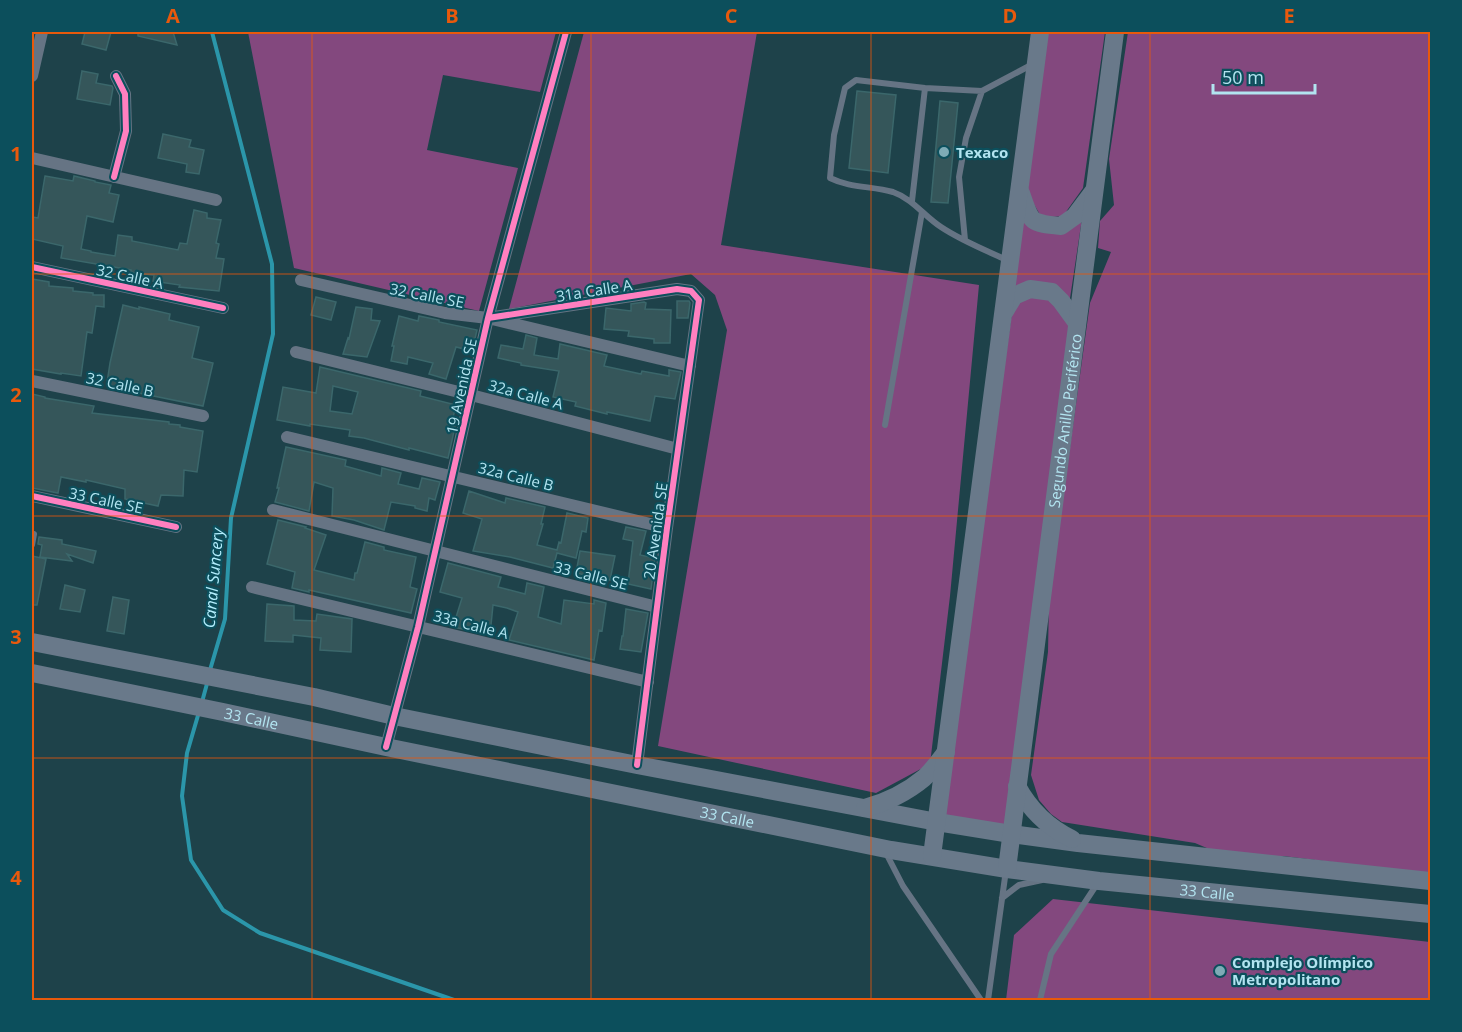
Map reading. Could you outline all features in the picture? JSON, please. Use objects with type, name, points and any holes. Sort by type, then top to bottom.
[{"type":"main road","points":[[932,856],[1040,32]]},
{"type":"main road","name":"Segundo Anillo Periférico","points":[[1006,869],[1115,32]]},
{"type":"main road","points":[[1020,188],[1028,214],[1037,224],[1061,226],[1075,216],[1094,191]]},
{"type":"main road","points":[[1003,314],[1014,296],[1030,289],[1052,292],[1077,323]]},
{"type":"main road","points":[[32,642],[162,666],[637,765],[937,822],[1078,843],[1431,881]]},
{"type":"main road","name":"33 Calle","points":[[32,673],[386,747],[883,847],[1006,869],[1099,881],[1431,914]]},
{"type":"main road","points":[[864,809],[900,795],[925,777],[946,753]]},
{"type":"main road","points":[[1017,786],[1036,815],[1056,831],[1078,843]]},
{"type":"street","points":[[32,76],[42,32]]},
{"type":"street","name":"19 Avenida SE","points":[[386,747],[436,552],[488,318],[566,32]]},
{"type":"street","points":[[114,177],[126,131],[125,94],[116,76]]},
{"type":"street","points":[[32,158],[216,200]]},
{"type":"street","name":"32 Calle A","points":[[32,267],[223,308]]},
{"type":"street","name":"32 Calle SE","points":[[301,280],[444,313],[488,318],[690,366]]},
{"type":"street","name":"31a Calle A","points":[[488,318],[677,289],[691,291],[699,300]]},
{"type":"street","name":"20 Avenida SE","points":[[637,765],[699,300]]},
{"type":"street","name":"32a Calle A","points":[[296,352],[678,449]]},
{"type":"street","name":"32 Calle B","points":[[32,381],[203,416]]},
{"type":"street","name":"32a Calle B","points":[[286,437],[667,528]]},
{"type":"street","name":"33 Calle SE","points":[[32,496],[176,527]]},
{"type":"street","name":"33 Calle SE","points":[[273,510],[657,607]]},
{"type":"street","name":"33a Calle A","points":[[252,587],[648,682]]},
{"type":"lane","points":[[1010,261],[940,227],[912,201],[893,192],[840,183],[830,178],[834,135],[845,88],[856,80],[925,88],[981,91],[1036,63]]},
{"type":"lane","points":[[912,201],[925,88]]},
{"type":"lane","points":[[964,240],[959,177],[966,138],[981,91]]},
{"type":"lane","points":[[885,424],[922,212]]},
{"type":"lane","points":[[32,545],[34,534]]},
{"type":"lane","points":[[883,847],[903,886],[981,1000]]},
{"type":"lane","points":[[988,1000],[1006,869]]},
{"type":"lane","points":[[1002,898],[1019,885],[1063,876]]},
{"type":"lane","points":[[1040,1000],[1052,954],[1099,881]]},
{"type":"shaded area","points":[[248,32],[556,32],[540,92],[443,75],[427,150],[518,168],[479,311],[294,268]]},
{"type":"shaded area","points":[[584,32],[757,32],[721,245],[979,285],[950,596],[930,764],[876,793],[658,746],[727,330],[715,295],[691,274],[509,309]]},
{"type":"shaded area","points":[[1045,32],[1105,32],[1083,188],[1063,216],[1042,218],[1025,189]]},
{"type":"shaded area","points":[[1128,32],[1430,32],[1430,874],[1283,856],[1272,860],[1221,854],[1195,843],[1062,822],[1051,814],[1039,800],[1031,775],[1048,652],[1049,599],[1090,303],[1111,252],[1098,248],[1100,221],[1114,205],[1109,159]]},
{"type":"shaded area","points":[[1018,208],[1037,226],[1083,212],[1069,305],[1053,286],[1006,296]]},
{"type":"shaded area","points":[[1050,294],[1070,323],[1010,833],[940,822],[1014,298]]},
{"type":"shaded area","name":"Complejo Olímpico Metropolitano","points":[[1053,899],[1430,942],[1430,1000],[1006,1000],[1014,935]]},
{"type":"building","points":[[85,32],[111,32],[106,50],[82,44]]},
{"type":"building","points":[[138,32],[173,32],[177,45],[138,36]]},
{"type":"building","points":[[82,71],[98,74],[96,83],[112,86],[110,105],[77,99]]},
{"type":"building","points":[[857,91],[896,95],[888,173],[849,168]]},
{"type":"building","name":"Texaco","points":[[940,101],[958,103],[948,203],[931,202]]},
{"type":"building","points":[[163,134],[191,140],[189,147],[204,150],[199,174],[186,172],[187,164],[158,158]]},
{"type":"building","points":[[45,176],[73,181],[74,176],[111,185],[109,193],[119,195],[113,222],[87,216],[81,249],[91,252],[115,256],[118,235],[132,237],[132,241],[178,250],[180,243],[187,244],[194,210],[207,213],[207,218],[221,220],[216,243],[219,244],[216,258],[224,259],[219,291],[179,287],[180,285],[153,281],[154,275],[61,258],[63,246],[32,239],[32,217],[38,218]]},
{"type":"building","points":[[32,279],[49,282],[49,286],[73,288],[73,291],[104,295],[104,307],[96,306],[92,333],[87,332],[81,376],[32,369]]},
{"type":"building","points":[[316,297],[336,302],[331,320],[311,315]]},
{"type":"building","points":[[677,301],[689,301],[688,318],[677,318]]},
{"type":"building","points":[[646,303],[645,309],[671,310],[670,343],[654,343],[654,339],[628,336],[629,331],[604,329],[606,308],[631,311],[631,304]]},
{"type":"building","points":[[123,305],[170,314],[169,320],[199,327],[192,358],[213,363],[203,406],[111,387],[111,384],[107,383]]},
{"type":"building","points":[[356,307],[372,309],[371,320],[380,321],[367,357],[343,354]]},
{"type":"building","points":[[399,316],[418,321],[419,316],[477,330],[472,351],[456,347],[446,379],[429,374],[433,363],[408,357],[407,364],[391,361]]},
{"type":"building","points":[[526,335],[537,338],[534,355],[558,359],[560,344],[607,355],[604,366],[641,374],[642,371],[669,376],[669,370],[681,372],[675,399],[655,396],[650,421],[607,412],[607,414],[575,406],[576,402],[553,397],[559,371],[521,365],[521,363],[498,358],[501,345],[523,349]]},
{"type":"building","points":[[320,367],[421,391],[420,396],[456,405],[451,426],[455,427],[448,458],[349,436],[350,430],[277,420],[283,387],[316,393]],"holes":[[[333,386],[358,392],[352,414],[330,411]]]},
{"type":"building","points":[[32,394],[94,406],[92,413],[169,422],[169,424],[180,425],[180,427],[203,431],[197,472],[184,470],[183,496],[161,495],[158,506],[125,499],[125,489],[86,480],[86,482],[61,477],[58,493],[32,488]]},
{"type":"building","points":[[286,447],[346,460],[345,466],[381,476],[382,468],[401,473],[398,484],[419,489],[422,478],[440,482],[435,500],[429,498],[427,511],[415,508],[415,506],[391,502],[384,530],[354,520],[332,516],[333,488],[314,482],[309,511],[275,502]]},
{"type":"building","points":[[469,491],[505,503],[506,498],[545,507],[537,545],[557,550],[559,542],[561,543],[567,513],[588,518],[586,532],[582,531],[576,558],[557,553],[553,568],[510,557],[473,551],[482,519],[463,513]]},
{"type":"building","points":[[278,520],[326,535],[314,570],[354,580],[365,542],[384,547],[384,550],[416,557],[410,587],[417,589],[411,613],[292,588],[295,572],[267,564]]},
{"type":"building","points":[[626,527],[646,531],[640,555],[655,558],[651,589],[628,584],[633,541],[623,539]]},
{"type":"building","points":[[39,537],[62,540],[62,544],[96,551],[93,563],[67,554],[72,561],[40,557],[42,545],[38,544]]},
{"type":"building","points":[[580,551],[615,556],[610,580],[576,573]]},
{"type":"building","points":[[32,556],[46,559],[37,605],[32,605]]},
{"type":"building","points":[[448,563],[501,577],[498,587],[525,594],[527,583],[544,587],[538,617],[561,624],[564,600],[594,604],[594,600],[606,603],[602,631],[599,630],[594,660],[509,640],[518,612],[507,608],[493,605],[490,635],[453,627],[462,598],[440,592]]},
{"type":"building","points":[[65,585],[85,590],[80,612],[60,609]]},
{"type":"building","points":[[113,597],[129,600],[124,634],[107,631]]},
{"type":"building","points":[[267,604],[294,606],[294,620],[316,621],[317,614],[352,619],[351,652],[320,650],[321,638],[293,635],[293,642],[265,641]]},
{"type":"building","points":[[626,609],[648,613],[641,652],[620,649]]},
{"type":"waterway","name":"Canal Suncery","points":[[210,670],[225,619],[231,518],[273,334],[272,264],[212,32]]},
{"type":"waterway","name":"Canal Suncery","points":[[202,702],[208,680]]},
{"type":"waterway","name":"Canal Suncery","points":[[199,712],[187,753],[182,796],[191,860],[223,910],[260,933],[454,1000]]},
{"type":"cycle path","points":[[386,747],[418,627],[488,318],[566,32]]},
{"type":"cycle path","points":[[114,177],[126,131],[125,94],[116,76]]},
{"type":"cycle path","points":[[32,267],[223,308]]},
{"type":"cycle path","points":[[488,318],[677,289],[691,291],[699,300],[637,765]]},
{"type":"cycle path","points":[[32,496],[176,527]]},
{"type":"place","name":"Texaco","points":[[944,152]]},
{"type":"place","name":"Complejo Olímpico Metropolitano","points":[[1220,971]]}]
